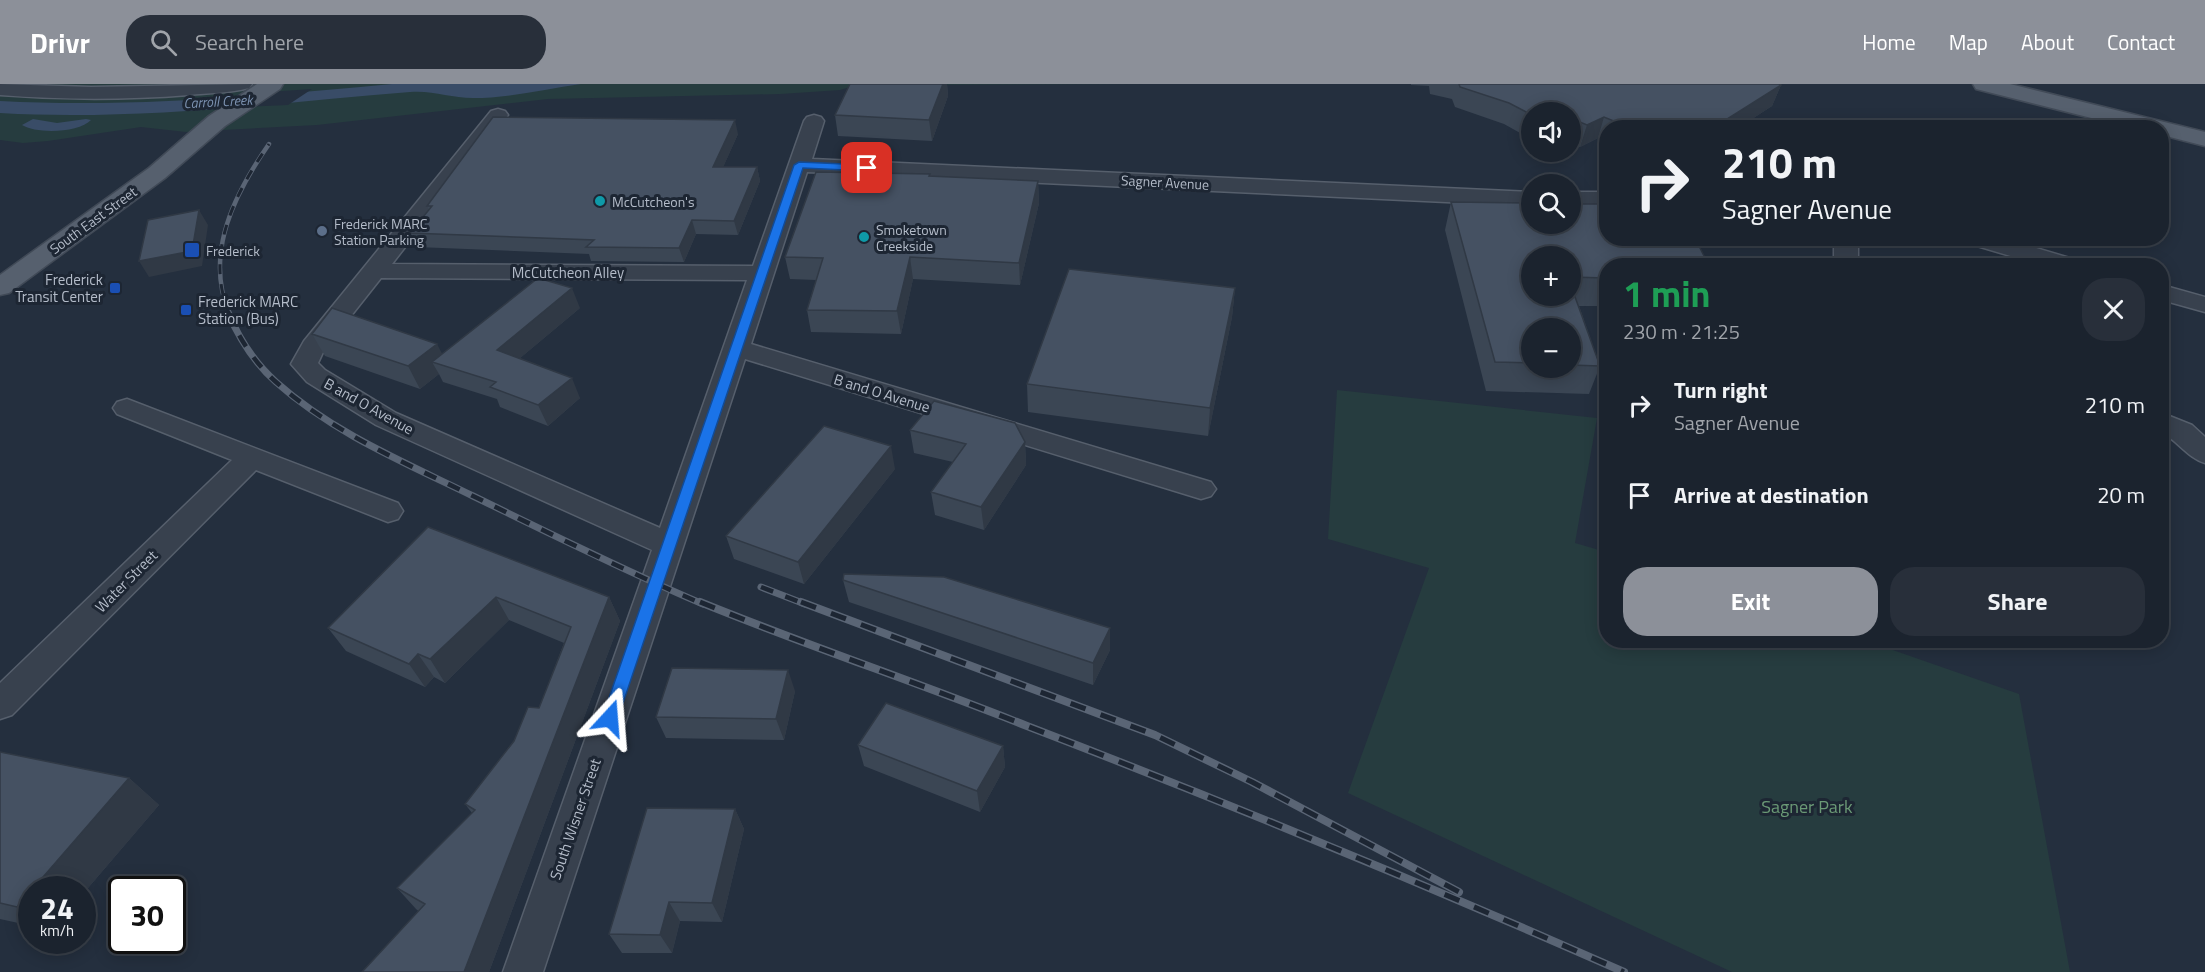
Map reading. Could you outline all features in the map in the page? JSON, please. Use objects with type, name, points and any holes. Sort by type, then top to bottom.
[{"type":"main road","points":[[1984,84],[2129,120]]},
{"type":"main road","name":"South East Street","points":[[0,287],[156,173],[185,146],[264,89]]},
{"type":"main road","name":"South East Street","points":[[156,173],[200,152],[264,89]]},
{"type":"main road","points":[[2169,130],[2205,139]]},
{"type":"street","points":[[0,89],[80,94],[264,89]]},
{"type":"street","points":[[373,271],[498,115]]},
{"type":"street","name":"South Wisner Street","points":[[523,972],[814,121]]},
{"type":"street","name":"Sagner Avenue","points":[[799,165],[1521,198]]},
{"type":"street","points":[[1581,199],[1599,199]]},
{"type":"street","points":[[2003,246],[2044,258]]},
{"type":"street","name":"McCutcheon Alley","points":[[373,271],[762,273]]},
{"type":"street","name":"B and O Avenue","points":[[373,271],[313,347],[304,364],[316,376],[386,419],[669,545]]},
{"type":"street","points":[[2169,294],[2205,305]]},
{"type":"street","name":"B and O Avenue","points":[[736,348],[1201,489]]},
{"type":"street","points":[[127,408],[388,511]]},
{"type":"street","points":[[2169,426],[2182,432],[2205,453]]},
{"type":"street","name":"Water Street","points":[[0,705],[252,457]]},
{"type":"green space","points":[[0,84],[1150,84],[857,85],[840,90],[780,94],[548,99],[317,125],[186,132],[141,127],[23,143],[0,140]]},
{"type":"green space","name":"Sagner Park","points":[[1337,390],[1597,418],[1575,543],[1599,550],[1599,648],[1887,648],[2019,694],[2070,972],[1732,972],[1348,793],[1429,568],[1328,539]]},
{"type":"water","name":"Carroll Creek","points":[[392,84],[581,84],[487,98],[465,98],[418,92],[154,113],[51,115],[0,113],[0,101],[147,102]]},
{"type":"water","points":[[33,119],[57,123],[91,120],[77,128],[57,131],[37,130],[22,125]]},
{"type":"pier","points":[[312,89],[288,105],[218,108],[239,94]]},
{"type":"building","points":[[850,84],[943,84],[929,120],[835,115]]},
{"type":"building","points":[[1459,84],[1781,85],[1726,120],[1611,120],[1604,117],[1587,125],[1581,122],[1581,102],[1521,102],[1521,109],[1460,87]]},
{"type":"building","name":"McCutcheon's","points":[[493,117],[735,120],[713,167],[757,167],[734,221],[692,220],[679,248],[586,247],[594,240],[410,233],[432,206],[427,206]]},
{"type":"building","points":[[816,172],[930,174],[929,176],[1038,181],[1019,263],[910,257],[897,311],[807,310],[823,258],[785,257]]},
{"type":"building","points":[[1451,202],[1521,203],[1521,234],[1581,234],[1581,204],[1599,204],[1599,246],[1699,246],[1705,258],[1599,258],[1599,278],[1581,277],[1581,246],[1521,246],[1521,306],[1578,306],[1599,366],[1581,365],[1581,318],[1521,318],[1521,363],[1495,362]]},
{"type":"building","points":[[199,210],[192,251],[139,261],[148,220]]},
{"type":"building","points":[[1069,269],[1235,288],[1210,408],[1027,384]]},
{"type":"building","points":[[538,278],[572,288],[497,350],[572,378],[538,405],[490,387],[496,382],[432,362]]},
{"type":"building","points":[[332,308],[437,344],[408,366],[312,334]]},
{"type":"building","points":[[934,401],[1015,423],[1025,442],[981,507],[931,492],[966,444],[910,430]]},
{"type":"building","points":[[824,426],[891,446],[798,562],[726,536]]},
{"type":"building","points":[[428,527],[609,597],[464,972],[362,972],[425,904],[397,888],[475,810],[465,804],[514,741],[528,707],[539,708],[571,627],[496,597],[430,659],[418,654],[409,664],[328,628]]},
{"type":"building","points":[[844,574],[944,577],[1110,628],[1093,663],[843,580]]},
{"type":"building","points":[[672,668],[788,670],[776,719],[656,717]]},
{"type":"building","points":[[886,703],[1003,746],[977,791],[858,745]]},
{"type":"building","points":[[0,752],[129,778],[44,876],[18,876],[17,907],[0,903]]},
{"type":"building","points":[[647,808],[735,809],[712,903],[669,902],[660,935],[609,934]]},
{"type":"railway","points":[[229,313],[222,291],[220,268],[227,224],[245,183],[269,144]]},
{"type":"railway","points":[[228,312],[248,350],[268,375],[321,417],[396,459],[559,538],[703,604]]},
{"type":"railway","points":[[761,587],[805,604]]},
{"type":"railway","points":[[700,602],[986,710],[1252,815],[1402,876],[1624,972]]},
{"type":"railway","points":[[801,602],[1155,735],[1252,782],[1459,892]]},
{"type":"place","name":"McCutcheon's","points":[[600,201]]},
{"type":"place","name":"Frederick MARC Station Parking","points":[[322,231]]},
{"type":"place","name":"Smoketown Creekside","points":[[864,237]]},
{"type":"place","name":"Frederick","points":[[192,250]]},
{"type":"place","name":"Frederick Transit Center","points":[[115,288]]},
{"type":"place","name":"Frederick MARC Station (Bus)","points":[[186,310]]},
{"type":"route","points":[[610,718],[799,165],[867,168]]}]
